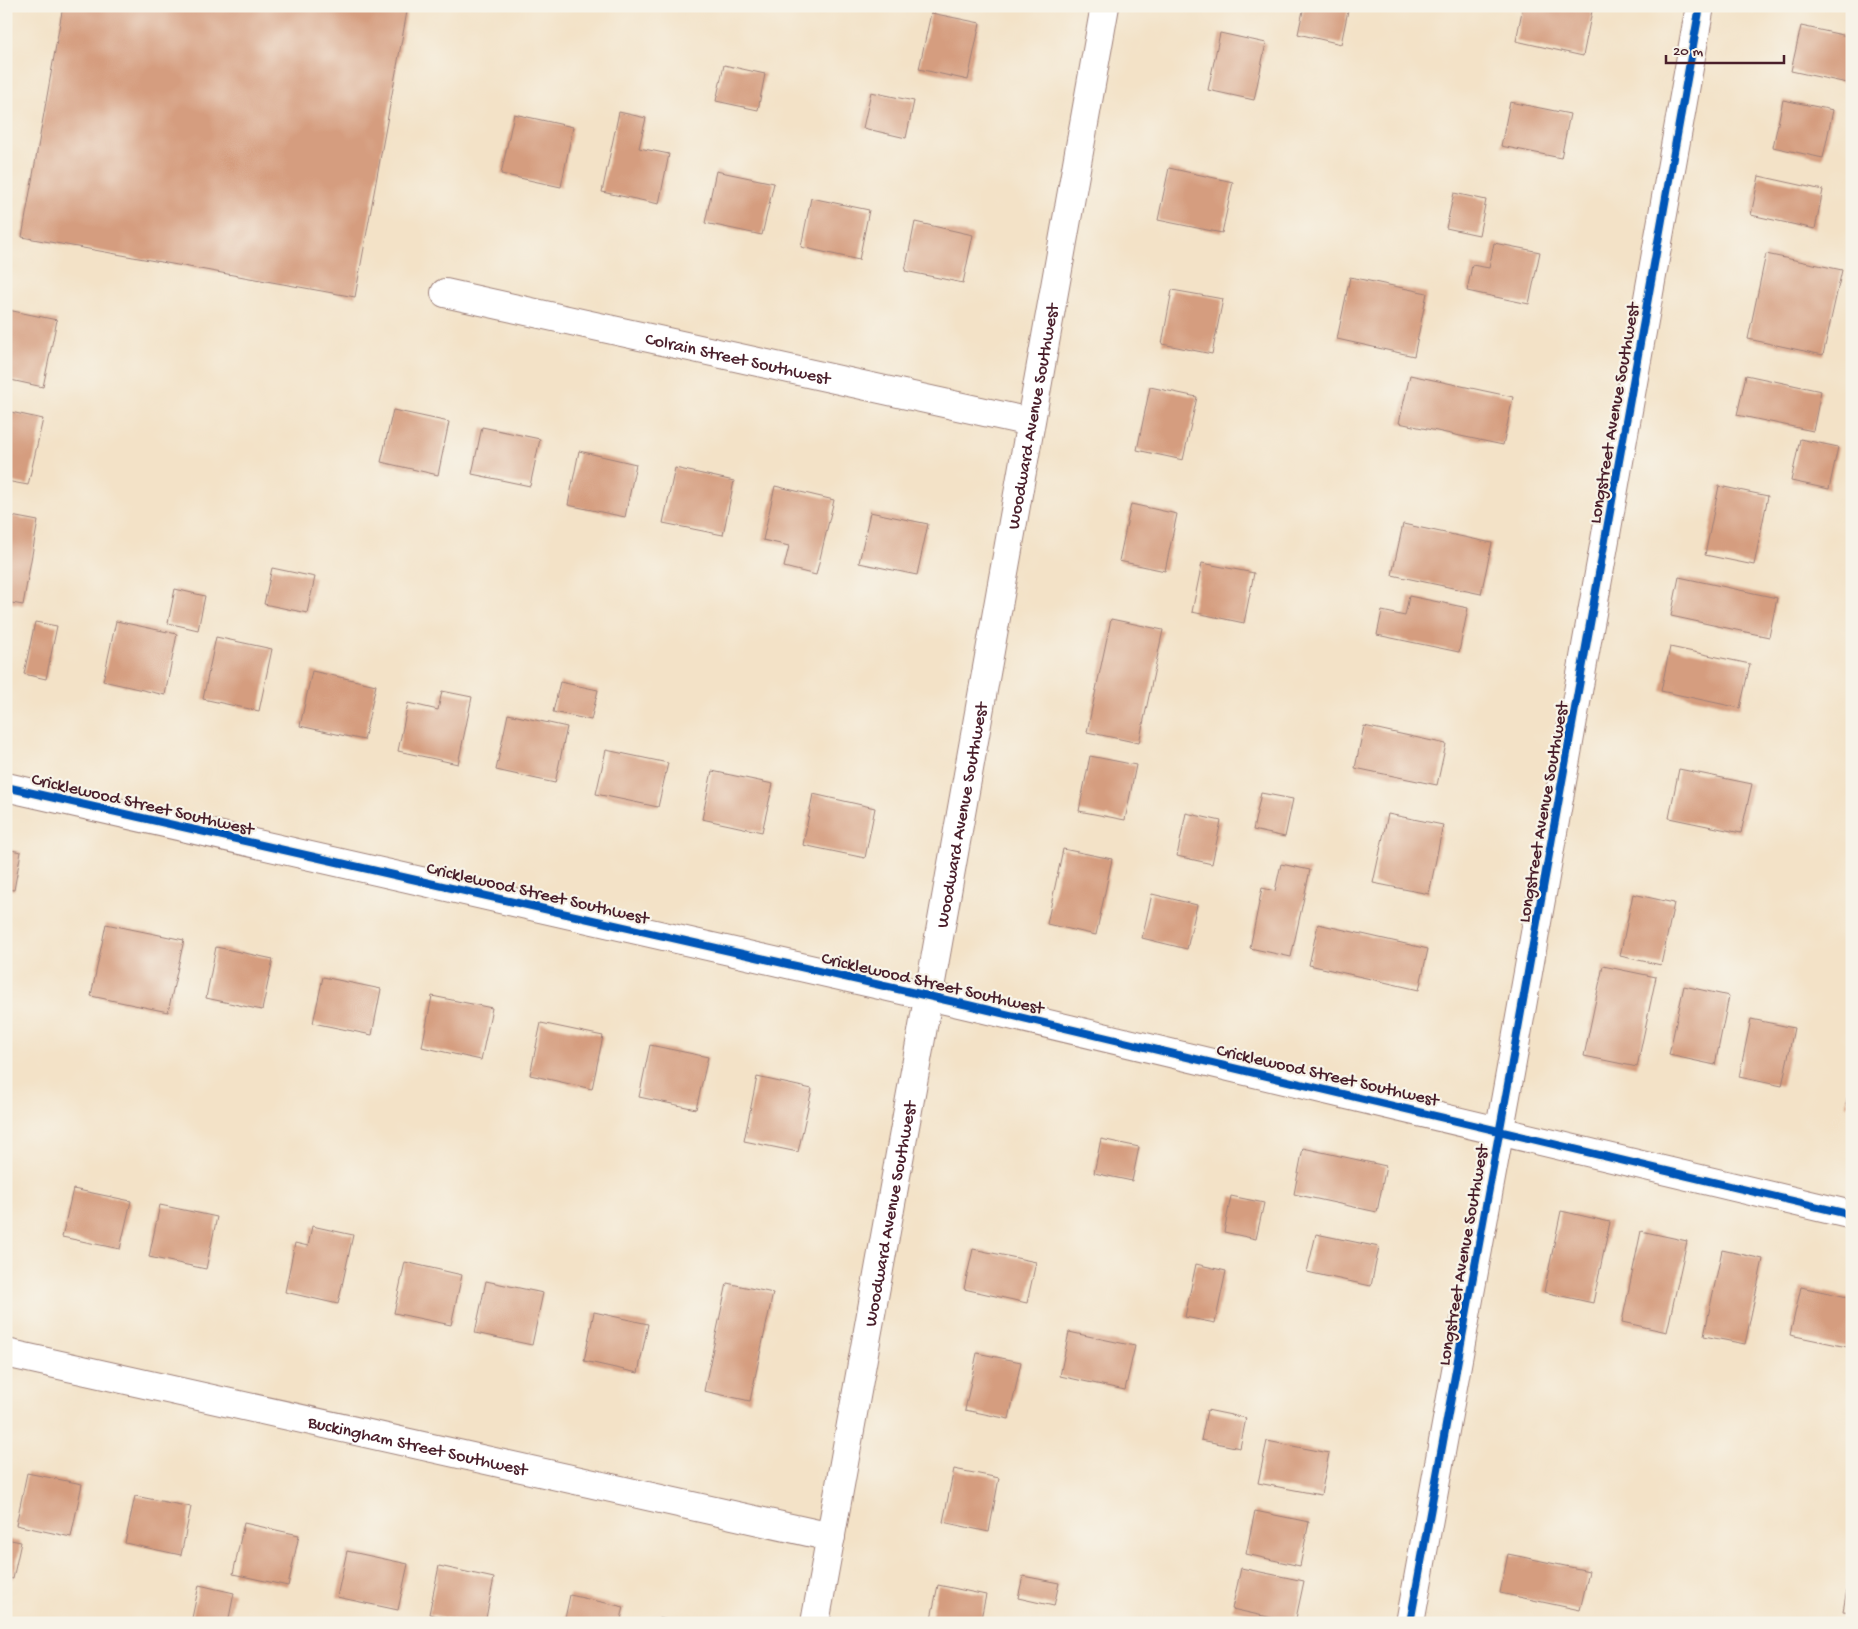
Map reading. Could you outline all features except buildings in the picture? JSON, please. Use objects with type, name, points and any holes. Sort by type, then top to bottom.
[{"type":"street","name":"Woodward Avenue Southwest","points":[[815,1623],[929,996],[1105,6]]},
{"type":"street","name":"Longstreet Avenue Southwest","points":[[1410,1623],[1500,1130],[1700,6]]},
{"type":"street","name":"Colrain Street Southwest","points":[[445,293],[1030,422]]},
{"type":"street","name":"Cricklewood Street Southwest","points":[[6,787],[929,996],[1852,1215]]},
{"type":"street","name":"Buckingham Street Southwest","points":[[6,1353],[831,1537]]},
{"type":"cycle path","points":[[1410,1623],[1700,6]]},
{"type":"cycle path","points":[[6,787],[968,1005],[1852,1215]]}]
